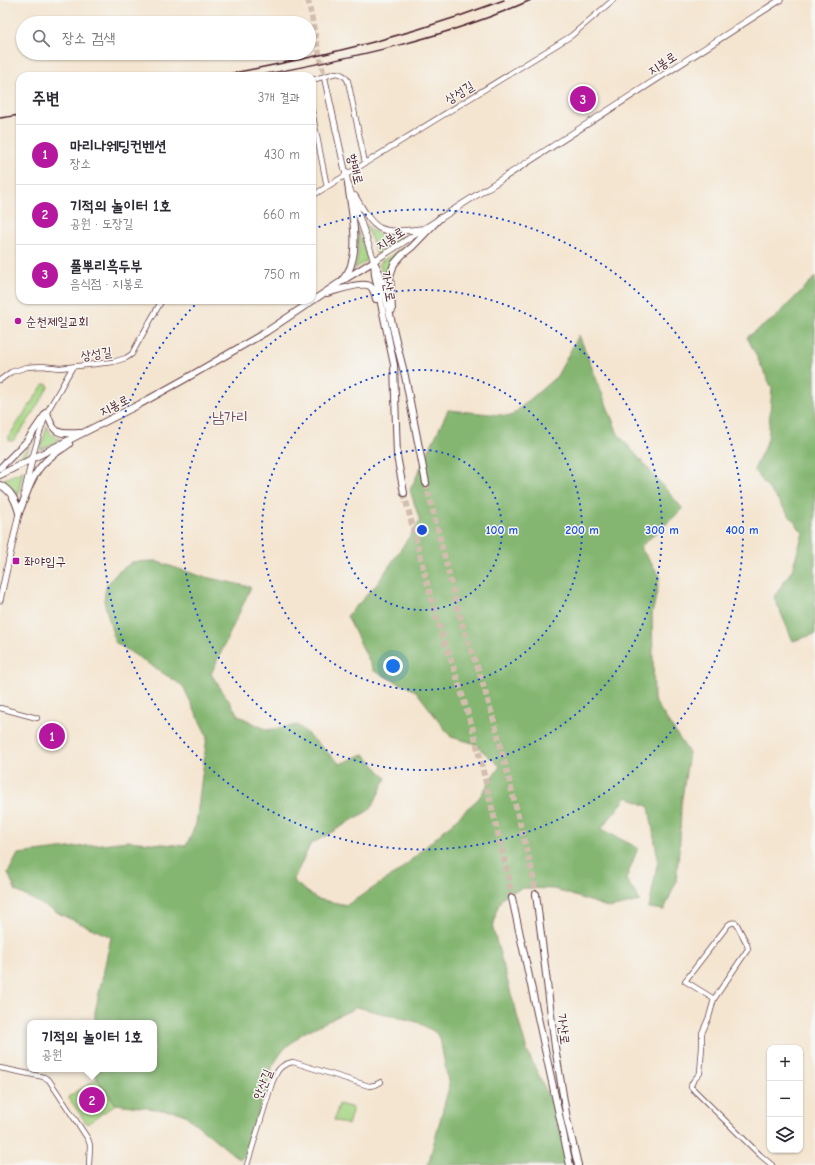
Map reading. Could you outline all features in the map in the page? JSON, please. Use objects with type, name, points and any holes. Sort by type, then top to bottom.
[{"type":"main road","points":[[342,281],[351,266],[354,254],[355,239],[348,184]]},
{"type":"main road","points":[[394,334],[390,283],[392,270],[397,260],[440,218]]},
{"type":"main road","name":"지봉로","points":[[316,298],[374,261]]},
{"type":"main road","name":"가산로","points":[[374,261],[381,276],[405,376],[426,483]]},
{"type":"main road","name":"가산로","points":[[374,261],[375,275],[394,365],[397,456],[404,494]]},
{"type":"main road","points":[[322,294],[366,284],[372,288],[387,335]]},
{"type":"main road","name":"지봉로","points":[[0,475],[140,404],[191,376],[266,332],[307,304]]},
{"type":"main road","points":[[47,412],[52,427],[61,433],[84,433]]},
{"type":"main road","points":[[0,468],[27,441],[47,412]]},
{"type":"main road","points":[[19,513],[30,483],[40,467],[45,461],[84,433]]},
{"type":"main road","points":[[0,485],[11,494],[19,513]]},
{"type":"main road","name":"가산로","points":[[536,894],[555,1047],[567,1119],[578,1165]]},
{"type":"main road","name":"가산로","points":[[512,898],[570,1165]]},
{"type":"street","name":"상성길","points":[[316,194],[570,36],[613,0]]},
{"type":"street","name":"지봉로","points":[[374,261],[780,0]]},
{"type":"street","points":[[316,79],[336,73],[344,75],[348,81],[365,163]]},
{"type":"street","name":"향매로","points":[[325,80],[348,184],[374,261]]},
{"type":"street","points":[[316,131],[327,187]]},
{"type":"street","points":[[348,184],[366,216],[373,225],[383,230],[397,232],[423,229]]},
{"type":"street","name":"상성길","points":[[0,380],[11,372],[27,367],[42,366],[72,368],[113,362],[126,358],[132,354],[160,304]]},
{"type":"street","points":[[0,600],[19,513],[38,438],[47,412],[72,368]]},
{"type":"street","points":[[0,708],[37,718]]},
{"type":"street","points":[[714,999],[684,981],[728,925],[735,922],[747,944],[748,950],[714,999],[702,1033],[700,1073],[692,1083],[691,1087],[772,1165]]},
{"type":"street","name":"안산길","points":[[248,1165],[272,1083],[277,1070],[281,1066],[293,1062],[369,1086],[381,1082]]},
{"type":"street","points":[[0,1068],[44,1077],[49,1080],[88,1139],[90,1145],[89,1165]]},
{"type":"green space","points":[[365,223],[373,231],[382,235],[404,236],[377,254]]},
{"type":"green space","points":[[357,228],[368,260],[354,269],[358,254]]},
{"type":"green space","points":[[410,243],[398,253],[390,263],[387,274],[388,290],[379,263]]},
{"type":"green space","points":[[815,277],[815,634],[793,641],[774,597],[792,570],[803,533],[754,470],[768,439],[772,388],[747,337],[775,318]]},
{"type":"green space","points":[[579,335],[618,434],[683,509],[640,547],[660,576],[652,615],[654,700],[689,753],[681,805],[680,840],[676,882],[664,910],[649,908],[658,860],[649,807],[627,797],[601,829],[638,848],[626,879],[640,901],[610,908],[554,889],[523,888],[508,893],[501,900],[496,911],[493,929],[527,1051],[582,1165],[427,1165],[449,1087],[440,1038],[435,1032],[417,1022],[357,1007],[303,1033],[284,1049],[273,1065],[244,1157],[239,1159],[185,1115],[178,1112],[116,1104],[97,1079],[95,1072],[157,1072],[157,1020],[95,1020],[95,1012],[111,937],[64,916],[16,891],[8,873],[18,854],[127,841],[186,846],[196,824],[207,736],[183,686],[115,642],[104,601],[106,586],[117,573],[132,562],[155,561],[200,576],[251,587],[211,674],[239,716],[267,730],[298,725],[340,764],[364,754],[386,778],[371,809],[310,845],[293,881],[317,899],[347,905],[398,872],[451,824],[479,798],[500,766],[473,743],[451,737],[416,691],[374,671],[347,616],[377,584],[420,521],[410,490],[448,410],[511,416],[557,376]]},
{"type":"green space","points":[[45,384],[49,386],[26,424],[13,441],[10,441],[9,436]]},
{"type":"green space","points":[[47,426],[52,434],[61,439],[40,450]]},
{"type":"green space","points":[[30,444],[26,457],[8,466],[22,454]]},
{"type":"green space","points":[[23,471],[18,496],[9,484],[2,480]]},
{"type":"green space","points":[[97,1079],[116,1104],[87,1124],[68,1097]]},
{"type":"green space","points":[[339,1104],[353,1108],[348,1125],[334,1120]]},
{"type":"tunnel","points":[[308,0],[311,16]]},
{"type":"tunnel","points":[[316,38],[325,80]]},
{"type":"tunnel","points":[[426,483],[458,610],[495,724],[533,875],[536,894]]},
{"type":"tunnel","points":[[404,493],[435,613],[474,733],[509,879],[512,898]]},
{"type":"railway","points":[[316,56],[371,43],[416,30],[504,0]]},
{"type":"railway","points":[[276,72],[396,46],[465,26],[531,0]]},
{"type":"railway","points":[[238,72],[297,60]]},
{"type":"railway","points":[[0,118],[16,116]]},
{"type":"place","name":"풀뿌리흑두부","points":[[583,99]]},
{"type":"place","name":"순천제일교회","points":[[18,321]]},
{"type":"place","name":"좌야입구","points":[[16,561]]},
{"type":"place","name":"마리나웨딩컨벤션","points":[[52,736]]},
{"type":"place","name":"기적의 놀이터 1호","points":[[92,1100]]},
{"type":"district","name":"남가리","points":[[230,417]]}]
